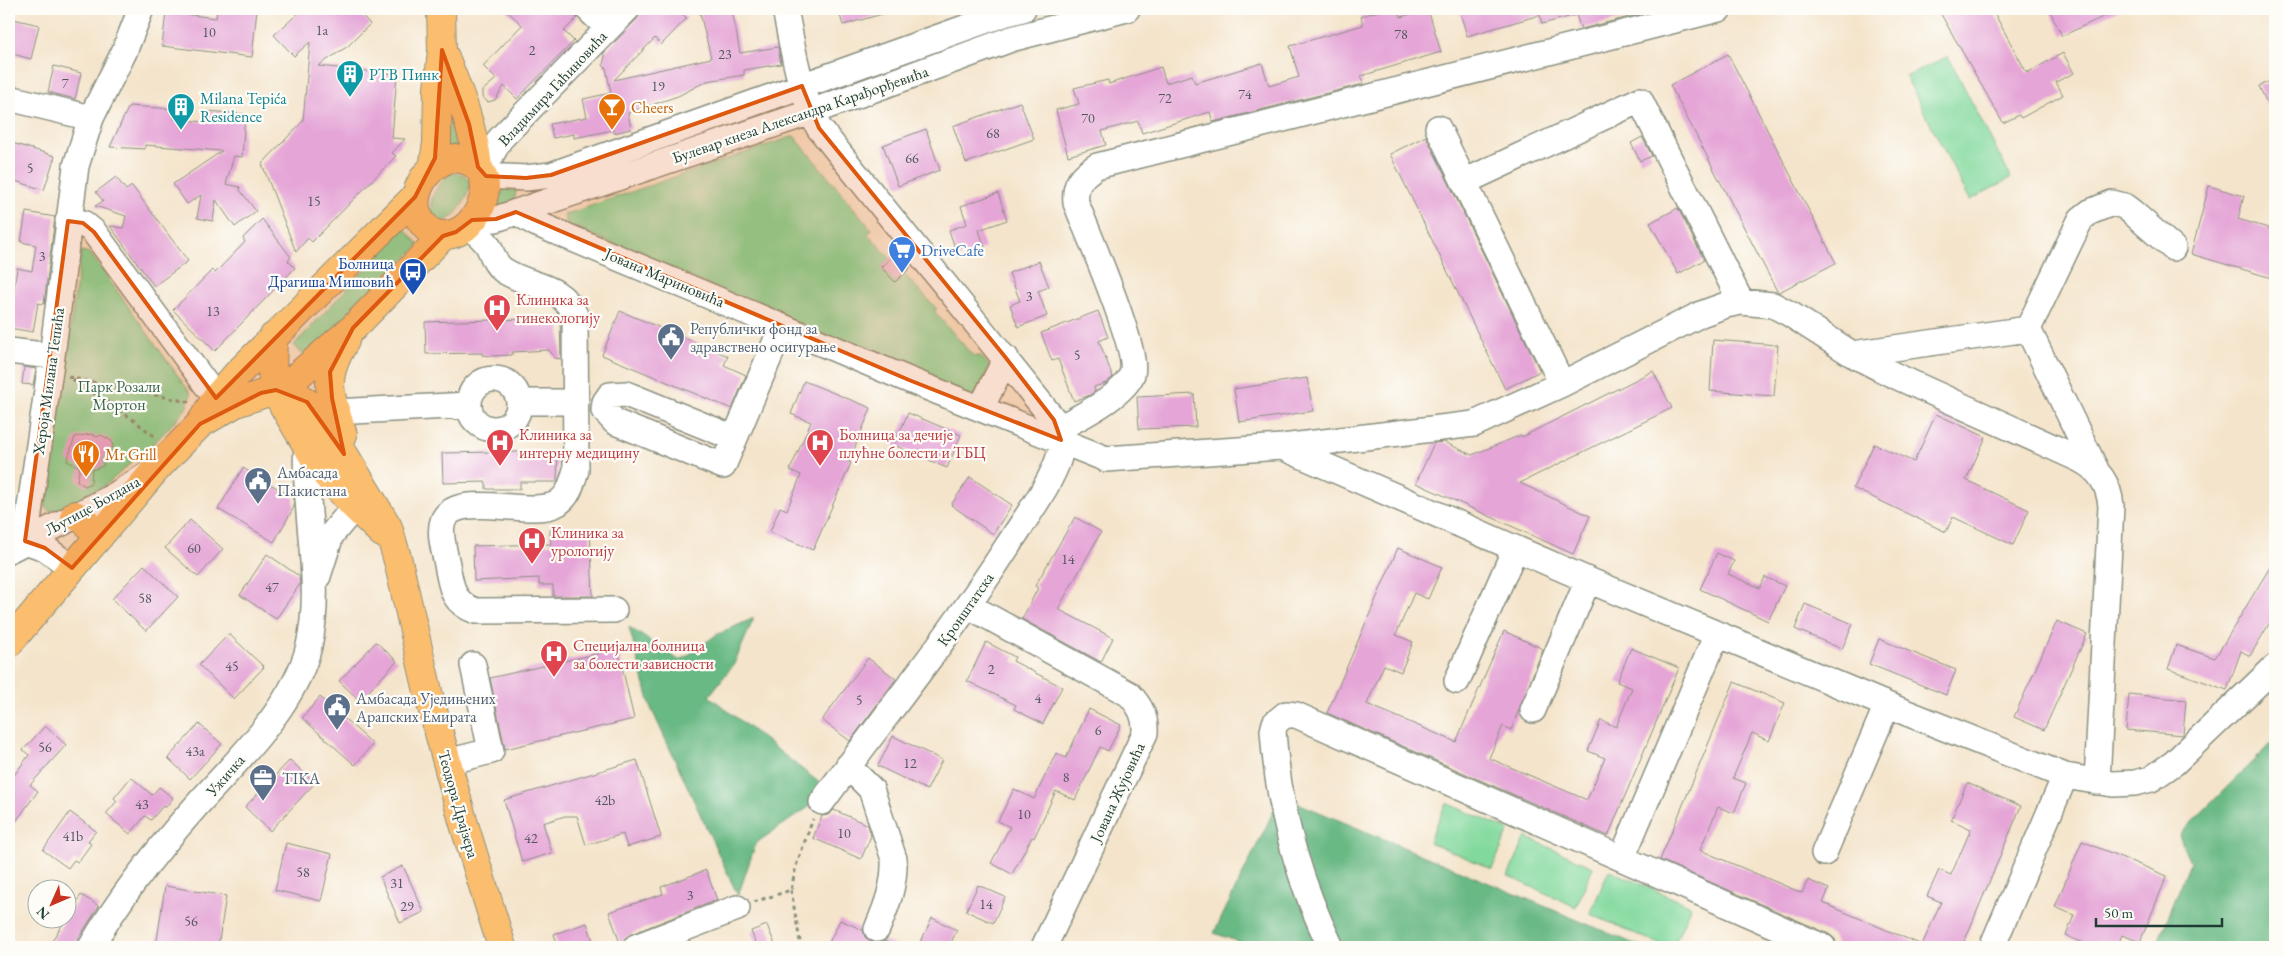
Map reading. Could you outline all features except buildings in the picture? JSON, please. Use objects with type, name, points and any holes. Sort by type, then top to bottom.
[{"type":"main road","points":[[433,168],[437,143],[438,89],[442,50],[441,9]]},
{"type":"main road","points":[[204,408],[236,403],[276,390],[296,377],[353,328],[443,236],[456,232],[470,222],[483,198],[481,172],[469,124],[442,50]]},
{"type":"main road","points":[[9,642],[157,468],[204,408],[273,336],[415,198],[422,183],[433,168],[441,161],[454,158],[467,160],[481,172]]},
{"type":"main road","points":[[415,198],[416,211],[422,224],[433,233],[443,236]]},
{"type":"main road","points":[[344,454],[344,437],[335,412],[330,384],[331,367],[353,328]]},
{"type":"main road","name":"Теодора Драјзера","points":[[273,336],[271,367],[276,390],[321,470],[357,494],[382,516],[394,543],[429,696],[502,947]]},
{"type":"main road","name":"Теодора Драјзера","points":[[276,390],[296,395],[315,410],[344,454],[357,494]]},
{"type":"main road","points":[[75,515],[85,521],[99,537]]},
{"type":"street","name":"Хероја Милана Тепића","points":[[17,545],[58,366],[68,221],[76,166],[91,118],[124,52],[141,9]]},
{"type":"street","points":[[588,9],[608,28]]},
{"type":"street","name":"Владимира Гаћиновића","points":[[481,172],[500,138],[627,9]]},
{"type":"street","points":[[785,9],[802,86],[810,112],[828,140],[1006,358],[1060,434],[1079,418],[1117,392],[1130,378],[1133,371],[1130,345],[1076,203],[1075,193],[1078,181],[1087,173],[1107,164],[1719,9]]},
{"type":"street","name":"Булевар кнеза Александра Карађорђевића","points":[[470,222],[496,219],[810,112],[1011,40],[1128,9]]},
{"type":"street","points":[[1010,10],[1011,40]]},
{"type":"street","name":"Булевар кнеза Александра Карађорђевића","points":[[481,172],[526,178],[551,175],[1010,10]]},
{"type":"street","points":[[9,98],[91,118]]},
{"type":"street","points":[[1464,182],[1640,100],[1741,302],[1772,306],[1798,319],[1852,354],[1925,391],[2079,459],[2096,470]]},
{"type":"street","points":[[1438,128],[1562,384]]},
{"type":"street","points":[[2028,329],[2081,219],[2090,212],[2112,203],[2124,206],[2173,248]]},
{"type":"street","name":"Јована Мариновића","points":[[516,212],[535,223],[782,327],[981,408],[1060,434],[1106,458],[1282,447],[1474,424],[1562,384],[1701,314],[1741,302]]},
{"type":"street","points":[[68,221],[83,224],[94,232],[204,408]]},
{"type":"street","points":[[470,222],[488,244],[496,264],[503,270],[560,294],[569,303],[576,316],[576,470],[570,489],[560,502],[546,508],[464,506],[451,510],[443,521],[442,534],[451,584],[456,598],[465,607],[476,611],[614,610]]},
{"type":"street","points":[[734,438],[782,327]]},
{"type":"street","points":[[1852,354],[2028,329]]},
{"type":"street","points":[[2028,329],[2096,470],[2107,486],[2111,506],[2097,782]]},
{"type":"street","points":[[9,351],[58,366]]},
{"type":"street","points":[[981,408],[1006,358]]},
{"type":"street","points":[[497,378],[512,386],[517,393],[519,402],[518,411],[509,424],[495,429],[480,425],[474,419],[468,404],[474,388],[480,382],[497,378]]},
{"type":"street","points":[[519,402],[576,402]]},
{"type":"street","points":[[335,412],[468,404]]},
{"type":"street","name":"Кронштатска","points":[[822,802],[969,606],[1040,495],[1057,463],[1060,434]]},
{"type":"street","name":"Ужичка","points":[[91,947],[122,896],[248,748],[283,702],[308,648],[312,628],[315,583],[306,466],[308,446]]},
{"type":"street","points":[[1282,447],[1716,634],[2065,776],[2113,784],[2135,783],[2152,779],[2162,773],[2275,667]]},
{"type":"street","name":"Љутице Богдана","points":[[17,545],[124,490],[157,468]]},
{"type":"street","name":"Ужичка","points":[[315,583],[331,535],[357,494]]},
{"type":"street","name":"Љутице Богдана","points":[[17,545],[45,548],[72,568]]},
{"type":"street","points":[[1457,681],[1515,549]]},
{"type":"street","points":[[1533,710],[1588,580]]},
{"type":"street","name":"Јована Жујовића","points":[[969,606],[1128,694],[1138,704],[1144,714],[1145,733],[1044,947]]},
{"type":"street","points":[[1622,858],[1716,634]]},
{"type":"street","points":[[447,762],[491,751],[473,665]]},
{"type":"street","points":[[1824,853],[1887,705]]},
{"type":"street","points":[[1331,947],[1303,885],[1282,800],[1273,731],[1275,723],[1286,714],[1296,715],[1823,947]]},
{"type":"street","points":[[848,766],[871,789],[894,859],[891,894],[878,929]]},
{"type":"street","points":[[1992,947],[2065,776]]},
{"type":"street","points":[[636,947],[737,908]]},
{"type":"path","points":[[58,366],[69,378],[124,413],[161,442]]},
{"type":"path","points":[[69,378],[204,408]]},
{"type":"path","points":[[801,947],[791,890],[805,838],[822,802]]},
{"type":"path","points":[[737,908],[791,890]]},
{"type":"highlighted area","points":[[442,50],[469,124],[478,167],[486,176],[526,178],[551,175],[802,86],[819,128],[1006,358],[1054,420],[1061,440],[909,380],[516,212],[496,219],[472,220],[456,232],[443,236],[353,328],[330,372],[332,398],[344,454],[307,402],[276,390],[261,393],[200,424],[72,568],[45,548],[25,541],[68,221],[83,223],[94,232],[216,398],[415,197],[435,158]]},
{"type":"green space","points":[[1948,56],[2011,178],[1970,200],[1906,77]]},
{"type":"green space","points":[[445,78],[471,147],[443,151]]},
{"type":"green space","points":[[794,136],[872,230],[868,234],[890,258],[881,267],[895,282],[904,274],[937,309],[934,311],[973,356],[981,356],[989,366],[976,400],[567,224],[564,215]]},
{"type":"green space","points":[[450,173],[461,174],[467,178],[469,185],[468,193],[464,202],[451,217],[444,222],[438,221],[431,212],[433,195]]},
{"type":"green space","points":[[498,185],[517,188],[513,205],[492,212]]},
{"type":"green space","points":[[404,228],[419,245],[306,358],[294,345]]},
{"type":"green space","name":"Парк Розали Мортон","points":[[81,251],[90,253],[191,394],[186,409],[158,439],[106,485],[60,510],[49,511],[45,508]]},
{"type":"green space","points":[[754,618],[734,664],[709,696],[821,784],[809,807],[756,843],[738,896],[651,708],[629,627],[680,661],[716,635]]},
{"type":"green space","points":[[2275,739],[2275,947],[2156,947],[2190,863],[2179,835]]},
{"type":"green space","points":[[1281,796],[1642,947],[1253,947],[1214,933]]},
{"type":"green space","points":[[1446,803],[1509,830],[1492,869],[1429,842]]},
{"type":"green space","points":[[1526,837],[1593,867],[1576,907],[1508,876]]},
{"type":"green space","points":[[1609,870],[1691,906],[1673,947],[1666,947],[1590,914]]},
{"type":"place","name":"РТВ Пинк","points":[[350,98]]},
{"type":"place","name":"Milana Tepića Residence","points":[[181,131]]},
{"type":"place","name":"Cheers","points":[[612,131]]},
{"type":"place","name":"DriveCafe","points":[[902,274]]},
{"type":"place","name":"Болница Драгиша Мишовић","points":[[413,296]]},
{"type":"place","name":"Клиника за гинекологију","points":[[497,332]]},
{"type":"place","name":"Републички фонд за здравствено осигурање","points":[[671,361]]},
{"type":"place","name":"Клиника за интерну медицину","points":[[500,467]]},
{"type":"place","name":"Болница за дечије плућне болести и ТБЦ","points":[[820,467]]},
{"type":"place","name":"Mr Grill","points":[[86,478]]},
{"type":"place","name":"Амбасада Пакистана","points":[[258,505]]},
{"type":"place","name":"Клиника за урологију","points":[[532,565]]},
{"type":"place","name":"Специјална болница за болести зависности","points":[[554,678]]},
{"type":"place","name":"Амбасада Уједињених Арапских Емирата","points":[[337,731]]},
{"type":"place","name":"TIKA","points":[[263,802]]}]
